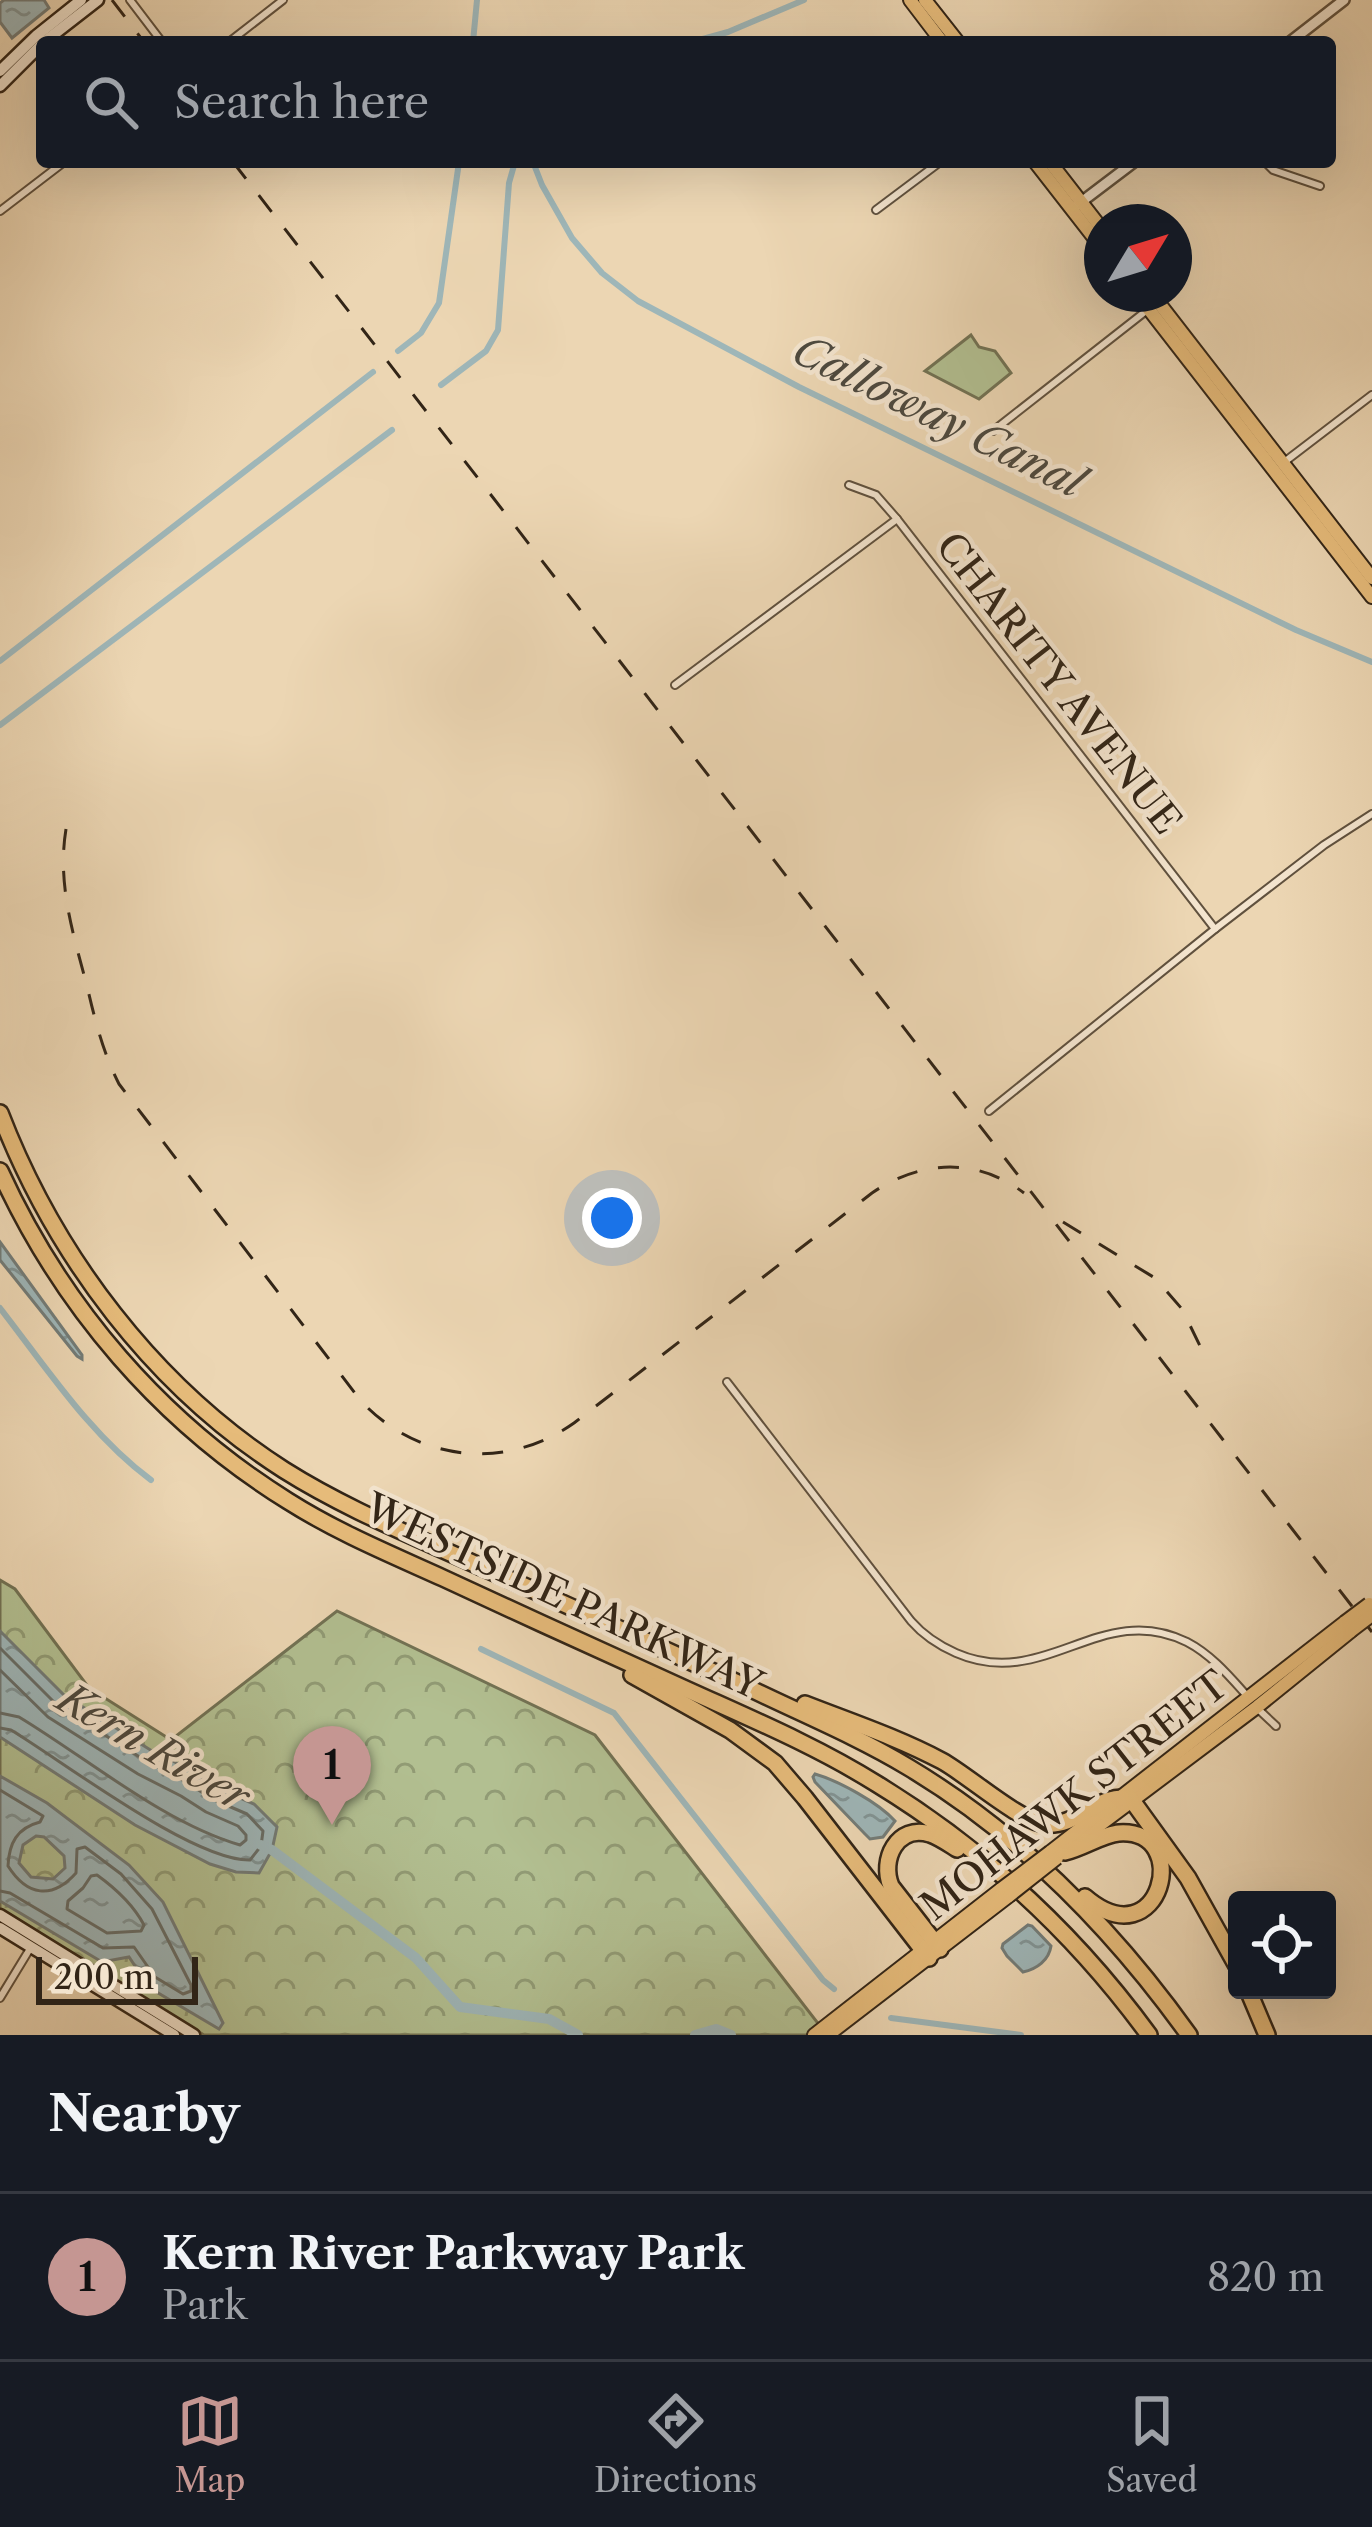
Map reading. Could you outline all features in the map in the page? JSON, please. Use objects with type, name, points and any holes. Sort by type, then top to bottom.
[{"type":"highway","name":"WESTSIDE PARKWAY","points":[[0,1113],[40,1204],[105,1302],[160,1367],[239,1437],[280,1468],[365,1516],[858,1739],[938,1786],[1052,1877],[1157,1992],[1185,2035]]},
{"type":"highway","name":"WESTSIDE PARKWAY","points":[[0,1171],[30,1232],[99,1334],[148,1390],[254,1479],[328,1524],[781,1732],[878,1784],[990,1865],[1067,1938],[1149,2035]]},
{"type":"highway","points":[[535,1621],[721,1724],[766,1756],[932,1950]]},
{"type":"highway","points":[[723,1676],[918,1750],[1041,1824],[1070,1821],[1106,1801],[1128,1798],[1188,1878],[1228,1950]]},
{"type":"highway","points":[[938,1786],[1004,1829],[1100,1910],[1118,1915],[1136,1912],[1160,1890],[1161,1861],[1154,1848],[1138,1836],[1111,1834],[1057,1854]]},
{"type":"highway","points":[[932,1950],[886,1875],[892,1848],[910,1834],[933,1835],[965,1854],[1067,1938]]},
{"type":"highway","points":[[1253,1999],[1267,2035]]},
{"type":"main road","points":[[0,71],[35,36],[82,3],[98,0]]},
{"type":"main road","points":[[918,0],[948,36]]},
{"type":"main road","points":[[50,36],[82,3]]},
{"type":"main road","points":[[0,86],[36,50]]},
{"type":"main road","points":[[1041,168],[1084,212]]},
{"type":"main road","points":[[1054,168],[1084,218]]},
{"type":"main road","points":[[1158,312],[1224,406],[1240,417],[1372,578]]},
{"type":"main road","points":[[1161,312],[1203,359],[1372,597]]},
{"type":"main road","name":"MOHAWK STREET","points":[[820,2034],[1371,1607]]},
{"type":"main road","points":[[3,1921],[31,1947],[174,2035]]},
{"type":"main road","points":[[3,1921],[194,2035]]},
{"type":"main road","points":[[31,1947],[78,1964]]},
{"type":"street","points":[[130,0],[157,36]]},
{"type":"street","points":[[237,36],[283,0]]},
{"type":"street","points":[[1298,36],[1344,0]]},
{"type":"street","points":[[0,211],[56,168]]},
{"type":"street","points":[[877,210],[932,168]]},
{"type":"street","points":[[1077,206],[1126,168]]},
{"type":"street","points":[[1271,168],[1320,186]]},
{"type":"street","points":[[993,430],[1134,312]]},
{"type":"street","points":[[1280,469],[1372,395]]},
{"type":"street","name":"CHARITY AVENUE","points":[[849,485],[877,495],[897,519],[1215,929]]},
{"type":"street","points":[[675,685],[897,519]]},
{"type":"street","points":[[989,1111],[1215,929],[1372,814]]},
{"type":"street","points":[[727,1382],[911,1621],[934,1642],[968,1658],[1003,1664],[1039,1659],[1119,1631],[1163,1634],[1200,1649],[1276,1726]]},
{"type":"street","points":[[0,1998],[31,1947]]},
{"type":"green space","points":[[971,335],[979,347],[995,351],[1011,373],[979,399],[925,371]]},
{"type":"green space","points":[[0,1580],[15,1589],[89,1688],[171,1740],[337,1611],[595,1735],[827,2035],[204,2035],[0,1910]]},
{"type":"water","points":[[4,0],[44,0],[49,8],[12,38],[0,22]]},
{"type":"water","points":[[0,1242],[82,1355],[82,1359],[0,1260]]},
{"type":"water","points":[[0,1631],[64,1695],[152,1751],[254,1804],[277,1827],[272,1850],[259,1873],[210,1864],[135,1825],[0,1737]]},
{"type":"water","points":[[815,1774],[858,1793],[895,1821],[883,1837],[870,1839],[815,1782]]},
{"type":"water","points":[[0,1776],[47,1803],[129,1865],[163,1902],[223,2023],[219,2029],[143,1984],[129,1957],[102,1962],[0,1901]],"holes":[[[36,1836],[44,1837],[64,1856],[65,1868],[53,1879],[31,1877],[19,1863],[23,1845]]]},
{"type":"water","points":[[1028,1925],[1051,1946],[1042,1963],[1023,1972],[1002,1948]]},
{"type":"waterway","points":[[474,36],[477,0]]},
{"type":"waterway","name":"Calloway Canal","points":[[714,36],[804,0]]},
{"type":"waterway","points":[[398,351],[421,333],[439,303],[458,168]]},
{"type":"waterway","points":[[441,385],[486,351],[498,330],[513,168]]},
{"type":"waterway","name":"Calloway Canal","points":[[535,168],[572,238],[602,273],[638,301],[799,387],[1296,630],[1372,662]]},
{"type":"waterway","points":[[0,661],[373,372]]},
{"type":"waterway","points":[[0,725],[392,430]]},
{"type":"waterway","points":[[0,1308],[89,1421],[151,1480]]},
{"type":"waterway","points":[[481,1649],[614,1713],[834,1989]]},
{"type":"waterway","name":"Kern River","points":[[261,1845],[416,1958],[460,2007],[549,2019],[578,2035]]},
{"type":"waterway","points":[[891,2018],[1021,2035]]},
{"type":"waterway","name":"Kern River","points":[[695,2035],[716,2029],[731,2035]]},
{"type":"railway","points":[[112,0],[139,36]]},
{"type":"railway","points":[[238,168],[1372,1632]]},
{"type":"railway","points":[[66,829],[65,889],[72,928],[100,1036],[119,1084],[361,1401],[409,1437],[463,1453],[492,1453],[548,1438],[574,1423],[872,1193],[909,1174],[968,1168],[1006,1181],[1024,1193]]},
{"type":"railway","points":[[1063,1222],[1155,1278],[1182,1309],[1202,1350]]},
{"type":"place","name":"Kern River Parkway Park","points":[[332,1825]]}]
